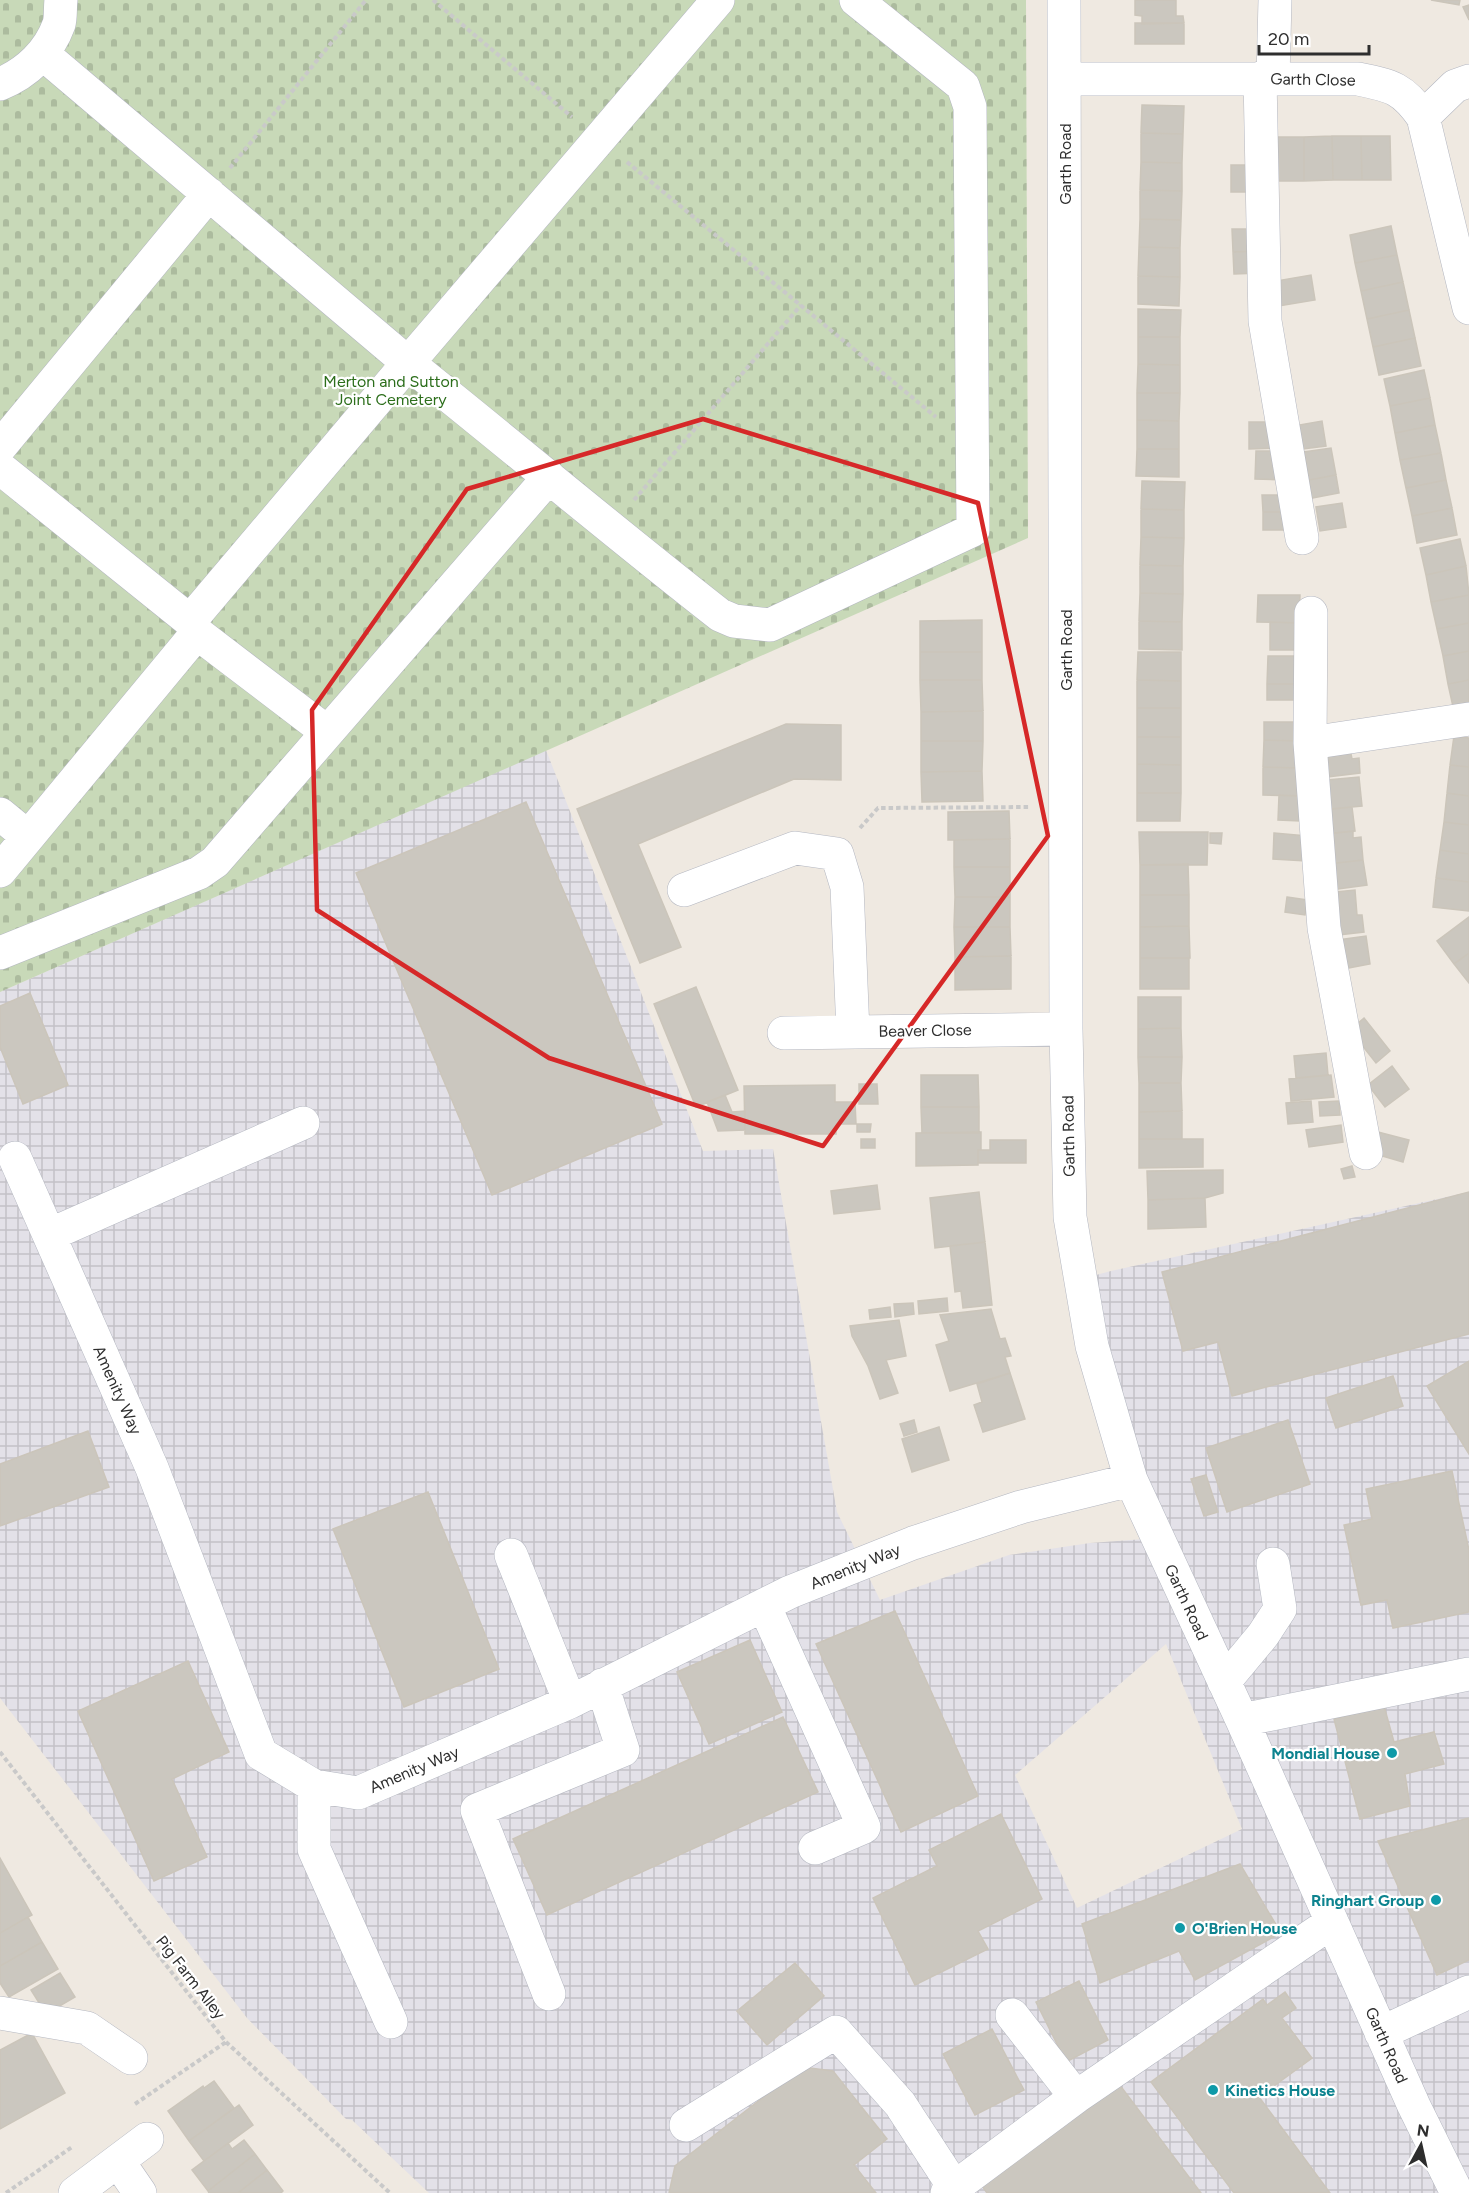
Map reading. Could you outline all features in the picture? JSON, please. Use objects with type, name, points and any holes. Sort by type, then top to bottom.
[{"type":"street","points":[[0,84],[16,78],[43,54],[59,23],[61,0]]},
{"type":"street","points":[[0,871],[408,363],[600,141],[718,0]]},
{"type":"street","points":[[43,54],[408,363],[720,615],[734,621],[770,625],[973,530],[970,107],[963,86],[856,0]]},
{"type":"street","name":"Garth Road","points":[[1064,0],[1066,1029],[1070,1217],[1092,1346],[1131,1479],[1242,1720],[1381,2033],[1457,2193]]},
{"type":"street","points":[[1275,0],[1267,78],[1265,321],[1302,538]]},
{"type":"street","name":"Garth Close","points":[[1065,79],[1358,79],[1391,86],[1411,99],[1423,117],[1469,308]]},
{"type":"street","points":[[1423,117],[1455,86],[1469,81]]},
{"type":"street","points":[[0,447],[209,194]]},
{"type":"street","points":[[0,468],[194,627],[327,732]]},
{"type":"street","points":[[0,953],[200,873],[214,862],[549,477]]},
{"type":"street","points":[[1311,613],[1310,743],[1324,928],[1366,1153]]},
{"type":"street","points":[[1310,743],[1469,719]]},
{"type":"street","points":[[0,814],[28,837]]},
{"type":"street","points":[[684,890],[795,848],[837,854],[847,887],[853,1032]]},
{"type":"street","name":"Beaver Close","points":[[784,1033],[1066,1029]]},
{"type":"street","points":[[49,1235],[303,1123]]},
{"type":"street","name":"Amenity Way","points":[[15,1158],[152,1468],[261,1754],[314,1786],[358,1793],[570,1702],[790,1592],[913,1543],[1021,1506],[1131,1479]]},
{"type":"street","points":[[511,1555],[570,1702]]},
{"type":"street","points":[[1224,1682],[1263,1635],[1280,1610],[1273,1564]]},
{"type":"street","points":[[764,1605],[864,1827],[815,1848]]},
{"type":"street","points":[[1242,1720],[1469,1674]]},
{"type":"street","points":[[549,1994],[477,1810],[623,1750],[602,1685]]},
{"type":"street","points":[[314,1786],[314,1849],[391,2022]]},
{"type":"street","points":[[686,2125],[836,2032],[900,2104],[950,2190],[1076,2097],[1332,1922]]},
{"type":"street","points":[[1381,2033],[1469,1992]]},
{"type":"street","points":[[0,2013],[87,2028],[131,2058]]},
{"type":"street","points":[[1012,2015],[1076,2097]]},
{"type":"street","points":[[75,2193],[147,2139]]},
{"type":"street","points":[[118,2161],[140,2193]]},
{"type":"path","points":[[209,194],[366,0]]},
{"type":"path","points":[[433,0],[600,141],[971,446]]},
{"type":"path","points":[[610,528],[801,305]]},
{"type":"path","points":[[837,854],[878,808],[1066,807]]},
{"type":"path","name":"Pig Farm Alley","points":[[0,1752],[226,2042],[390,2193]]},
{"type":"highlighted area","points":[[703,419],[978,503],[1048,836],[823,1146],[549,1058],[317,910],[312,710],[467,489]]},
{"type":"shaded area","points":[[546,750],[703,1151],[773,1149],[837,1512],[880,1600],[1009,1555],[1090,1543],[1158,1538],[1081,1279],[1469,1192],[1469,2193],[429,2193],[352,2120],[346,2119],[247,2018],[0,1698],[0,992]],"holes":[[[1166,1644],[1242,1829],[1077,1908],[1015,1775]]]},
{"type":"green space","name":"Merton and Sutton Joint Cemetery","points":[[0,0],[1026,0],[1028,538],[0,992]]},
{"type":"building","points":[[1135,0],[1176,0],[1176,16],[1183,16],[1184,23],[1142,24],[1142,16],[1135,15]]},
{"type":"building","points":[[1431,0],[1460,0],[1459,5]]},
{"type":"building","points":[[1469,5],[1469,20],[1463,7]]},
{"type":"building","points":[[1135,23],[1184,23],[1184,44],[1135,44]]},
{"type":"building","points":[[1142,105],[1184,106],[1183,134],[1141,133]]},
{"type":"building","points":[[1141,133],[1183,134],[1182,163],[1141,162]]},
{"type":"building","points":[[1332,136],[1361,136],[1362,180],[1333,180]]},
{"type":"building","points":[[1332,136],[1333,180],[1304,181],[1304,137]]},
{"type":"building","points":[[1361,136],[1390,136],[1391,180],[1362,180]]},
{"type":"building","points":[[1275,137],[1304,137],[1304,181],[1275,181]]},
{"type":"building","points":[[1141,162],[1182,163],[1182,191],[1140,190]]},
{"type":"building","points":[[1231,165],[1256,165],[1257,192],[1231,192]]},
{"type":"building","points":[[1140,190],[1182,191],[1181,220],[1140,219]]},
{"type":"building","points":[[1140,219],[1181,220],[1180,248],[1139,247]]},
{"type":"building","points":[[1391,226],[1397,255],[1355,263],[1350,235]]},
{"type":"building","points":[[1232,229],[1259,229],[1260,251],[1233,252]]},
{"type":"building","points":[[1139,247],[1180,248],[1180,277],[1138,276]]},
{"type":"building","points":[[1260,251],[1261,273],[1234,274],[1233,252]]},
{"type":"building","points":[[1397,255],[1403,282],[1361,291],[1355,263]]},
{"type":"building","points":[[1311,275],[1315,300],[1279,306],[1276,281]]},
{"type":"building","points":[[1138,276],[1180,277],[1179,306],[1138,304]]},
{"type":"building","points":[[1403,282],[1409,310],[1367,319],[1361,291]]},
{"type":"building","points":[[1138,309],[1181,310],[1180,337],[1138,337]]},
{"type":"building","points":[[1409,310],[1415,338],[1373,347],[1367,319]]},
{"type":"building","points":[[1138,337],[1180,337],[1180,365],[1138,364]]},
{"type":"building","points":[[1415,338],[1421,366],[1379,375],[1373,347]]},
{"type":"building","points":[[1138,364],[1180,365],[1180,393],[1137,393]]},
{"type":"building","points":[[1424,370],[1430,398],[1390,406],[1384,379]]},
{"type":"building","points":[[1137,393],[1180,393],[1179,421],[1137,420]]},
{"type":"building","points":[[1430,398],[1435,425],[1395,433],[1390,406]]},
{"type":"building","points":[[1137,420],[1179,421],[1179,449],[1137,449]]},
{"type":"building","points":[[1322,421],[1326,446],[1303,449],[1299,425]]},
{"type":"building","points":[[1249,422],[1280,422],[1280,448],[1249,449]]},
{"type":"building","points":[[1435,425],[1441,453],[1400,460],[1395,433]]},
{"type":"building","points":[[1331,448],[1336,475],[1309,480],[1304,452]]},
{"type":"building","points":[[1137,449],[1179,449],[1179,477],[1136,476]]},
{"type":"building","points":[[1256,451],[1283,451],[1283,480],[1255,479]]},
{"type":"building","points":[[1441,453],[1446,480],[1406,488],[1400,460]]},
{"type":"building","points":[[1336,475],[1339,493],[1312,498],[1309,480]]},
{"type":"building","points":[[1446,480],[1452,508],[1412,516],[1406,488]]},
{"type":"building","points":[[1142,481],[1185,482],[1184,510],[1141,509]]},
{"type":"building","points":[[1262,495],[1285,495],[1285,512],[1263,512]]},
{"type":"building","points":[[1342,503],[1346,527],[1320,531],[1316,507]]},
{"type":"building","points":[[1452,508],[1457,535],[1417,543],[1412,516]]},
{"type":"building","points":[[1141,509],[1184,510],[1184,538],[1141,537]]},
{"type":"building","points":[[1263,512],[1285,512],[1285,530],[1263,530]]},
{"type":"building","points":[[1141,537],[1184,538],[1183,566],[1140,565]]},
{"type":"building","points":[[1460,539],[1466,566],[1426,575],[1420,548]]},
{"type":"building","points":[[1140,565],[1183,566],[1183,594],[1140,593]]},
{"type":"building","points":[[1466,566],[1469,595],[1431,602],[1426,575]]},
{"type":"building","points":[[1140,593],[1183,594],[1182,622],[1139,621]]},
{"type":"building","points":[[1258,595],[1300,595],[1299,623],[1257,622]]},
{"type":"building","points":[[1469,595],[1469,623],[1437,629],[1431,602]]},
{"type":"building","points":[[982,620],[982,652],[920,652],[920,621]]},
{"type":"building","points":[[1139,621],[1182,622],[1182,650],[1139,649]]},
{"type":"building","points":[[1270,622],[1299,623],[1299,650],[1270,650]]},
{"type":"building","points":[[1469,623],[1469,651],[1443,656],[1437,629]]},
{"type":"building","points":[[1469,651],[1469,680],[1448,684],[1443,656]]},
{"type":"building","points":[[920,652],[982,652],[982,680],[920,680]]},
{"type":"building","points":[[1138,652],[1181,652],[1181,681],[1137,680]]},
{"type":"building","points":[[1268,656],[1299,656],[1299,684],[1267,684]]},
{"type":"building","points":[[920,680],[982,680],[983,711],[921,712]]},
{"type":"building","points":[[1137,680],[1181,681],[1181,708],[1137,708]]},
{"type":"building","points":[[1469,680],[1469,708],[1454,711],[1448,684]]},
{"type":"building","points":[[1267,684],[1299,684],[1299,700],[1267,700]]},
{"type":"building","points":[[1137,708],[1181,708],[1181,737],[1137,737]]},
{"type":"building","points":[[983,711],[983,741],[921,741],[921,712]]},
{"type":"building","points":[[1264,722],[1301,722],[1301,741],[1264,740]]},
{"type":"building","points":[[786,724],[841,725],[841,780],[794,779],[638,844],[681,947],[640,963],[577,809]]},
{"type":"building","points":[[1454,736],[1469,738],[1469,767],[1450,765]]},
{"type":"building","points":[[1137,737],[1181,737],[1181,765],[1137,764]]},
{"type":"building","points":[[1264,740],[1301,741],[1300,768],[1263,767]]},
{"type":"building","points":[[921,741],[983,741],[982,771],[921,772]]},
{"type":"building","points":[[1350,749],[1352,759],[1359,758],[1360,773],[1318,778],[1328,752]]},
{"type":"building","points":[[1137,764],[1181,765],[1181,793],[1137,793]]},
{"type":"building","points":[[1450,765],[1469,767],[1469,796],[1447,793]]},
{"type":"building","points":[[1263,767],[1300,768],[1300,796],[1263,795]]},
{"type":"building","points":[[982,771],[983,801],[922,802],[921,772]]},
{"type":"building","points":[[1359,777],[1362,806],[1319,810],[1316,781]]},
{"type":"building","points":[[1137,793],[1181,793],[1180,821],[1137,821]]},
{"type":"building","points":[[1447,793],[1469,796],[1469,825],[1444,822]]},
{"type":"building","points":[[1279,795],[1300,796],[1300,821],[1278,820]]},
{"type":"building","points":[[526,802],[662,1124],[492,1195],[356,873]]},
{"type":"building","points":[[1352,807],[1355,831],[1327,834],[1325,810]]},
{"type":"building","points":[[1009,811],[1010,839],[948,840],[948,812]]},
{"type":"building","points":[[1444,822],[1469,825],[1469,854],[1440,850]]},
{"type":"building","points":[[1353,831],[1353,838],[1361,837],[1363,860],[1328,864],[1325,834]]},
{"type":"building","points":[[1139,832],[1208,832],[1207,865],[1140,865]]},
{"type":"building","points":[[1210,833],[1222,833],[1221,844],[1210,843]]},
{"type":"building","points":[[1274,833],[1307,836],[1306,861],[1273,859]]},
{"type":"building","points":[[1010,839],[1010,867],[954,867],[954,840]]},
{"type":"building","points":[[1440,850],[1469,854],[1469,882],[1436,878]]},
{"type":"building","points":[[1363,860],[1367,885],[1331,890],[1328,864]]},
{"type":"building","points":[[1188,864],[1189,895],[1140,895],[1140,865]]},
{"type":"building","points":[[954,867],[1010,867],[1010,897],[955,897]]},
{"type":"building","points":[[1436,878],[1469,882],[1469,911],[1433,907]]},
{"type":"building","points":[[1355,890],[1357,915],[1362,915],[1364,932],[1330,936],[1326,893]]},
{"type":"building","points":[[1140,895],[1189,895],[1189,926],[1140,927]]},
{"type":"building","points":[[955,897],[1010,897],[1010,927],[954,927]]},
{"type":"building","points":[[1287,897],[1307,900],[1305,915],[1285,912]]},
{"type":"building","points":[[1469,917],[1469,953],[1454,964],[1437,941]]},
{"type":"building","points":[[1189,926],[1190,958],[1140,958],[1140,927]]},
{"type":"building","points":[[954,927],[1010,927],[1011,956],[955,957]]},
{"type":"building","points":[[1366,936],[1370,964],[1343,969],[1338,940]]},
{"type":"building","points":[[1469,953],[1469,983],[1454,964]]},
{"type":"building","points":[[1011,956],[1011,989],[955,990],[955,957]]},
{"type":"building","points":[[1140,958],[1189,958],[1189,989],[1140,989]]},
{"type":"building","points":[[696,987],[738,1090],[696,1107],[654,1004]]},
{"type":"building","points":[[30,993],[68,1085],[23,1104],[0,1047],[0,1006]]},
{"type":"building","points":[[1138,997],[1181,997],[1181,1028],[1138,1029]]},
{"type":"building","points":[[1364,1018],[1390,1051],[1376,1063],[1350,1030]]},
{"type":"building","points":[[1181,1028],[1182,1057],[1138,1057],[1138,1029]]},
{"type":"building","points":[[1326,1053],[1328,1075],[1296,1078],[1294,1056]]},
{"type":"building","points":[[1138,1057],[1182,1057],[1181,1083],[1139,1083]]},
{"type":"building","points":[[1392,1066],[1409,1089],[1385,1107],[1368,1085]]},
{"type":"building","points":[[921,1075],[978,1075],[979,1107],[921,1107]]},
{"type":"building","points":[[1331,1075],[1334,1097],[1291,1101],[1289,1079]]},
{"type":"building","points":[[1139,1083],[1181,1083],[1182,1111],[1139,1112]]},
{"type":"building","points":[[859,1084],[877,1084],[878,1104],[859,1104]]},
{"type":"building","points":[[835,1085],[835,1102],[855,1102],[856,1124],[836,1124],[836,1134],[745,1134],[744,1086]]},
{"type":"building","points":[[725,1095],[732,1112],[745,1111],[745,1130],[718,1131],[707,1102]]},
{"type":"building","points":[[1311,1101],[1313,1122],[1288,1124],[1286,1103]]},
{"type":"building","points":[[1339,1101],[1340,1115],[1320,1116],[1319,1102]]},
{"type":"building","points":[[921,1107],[979,1107],[979,1133],[922,1133]]},
{"type":"building","points":[[1182,1111],[1182,1139],[1139,1139],[1139,1112]]},
{"type":"building","points":[[857,1124],[871,1124],[870,1132],[857,1132]]},
{"type":"building","points":[[1341,1125],[1343,1142],[1309,1147],[1306,1130]]},
{"type":"building","points":[[981,1132],[978,1165],[916,1166],[916,1133]]},
{"type":"building","points":[[1378,1132],[1409,1140],[1403,1162],[1372,1153]]},
{"type":"building","points":[[861,1139],[875,1139],[875,1148],[861,1148]]},
{"type":"building","points":[[1139,1139],[1203,1139],[1203,1167],[1139,1168]]},
{"type":"building","points":[[990,1140],[1026,1140],[1026,1163],[978,1163],[978,1150],[990,1150]]},
{"type":"building","points":[[1352,1166],[1355,1177],[1344,1179],[1341,1169]]},
{"type":"building","points":[[1223,1170],[1223,1193],[1205,1198],[1148,1200],[1147,1171]]},
{"type":"building","points":[[877,1185],[880,1209],[834,1214],[831,1191]]},
{"type":"building","points":[[979,1192],[985,1242],[935,1248],[930,1198]]},
{"type":"building","points":[[1469,1192],[1469,1334],[1232,1396],[1218,1342],[1183,1351],[1162,1272]]},
{"type":"building","points":[[1205,1198],[1206,1227],[1148,1229],[1148,1200]]},
{"type":"building","points":[[985,1242],[992,1305],[963,1308],[961,1291],[955,1292],[950,1246]]},
{"type":"building","points":[[947,1298],[948,1311],[919,1314],[918,1301]]},
{"type":"building","points":[[913,1303],[914,1314],[895,1317],[894,1304]]},
{"type":"building","points":[[890,1307],[891,1317],[870,1319],[869,1310]]},
{"type":"building","points":[[991,1309],[1000,1339],[1005,1338],[1011,1356],[1005,1357],[1010,1373],[950,1391],[936,1345],[949,1341],[940,1315]]},
{"type":"building","points":[[899,1320],[906,1356],[886,1360],[898,1393],[880,1399],[868,1366],[852,1336],[850,1326]]},
{"type":"building","points":[[1469,1361],[1469,1454],[1427,1386]]},
{"type":"building","points":[[1010,1373],[1025,1419],[983,1432],[974,1405],[982,1402],[977,1384]]},
{"type":"building","points":[[1393,1376],[1403,1406],[1336,1428],[1326,1398]]},
{"type":"building","points":[[914,1420],[917,1432],[904,1436],[900,1424]]},
{"type":"building","points":[[1288,1420],[1310,1484],[1227,1512],[1206,1448]]},
{"type":"building","points":[[939,1427],[949,1460],[912,1472],[902,1439]]},
{"type":"building","points":[[88,1431],[109,1487],[0,1526],[0,1464]]},
{"type":"building","points":[[1452,1471],[1469,1550],[1469,1612],[1393,1628],[1387,1600],[1361,1605],[1344,1525],[1372,1519],[1366,1489]]},
{"type":"building","points":[[1206,1475],[1218,1512],[1204,1516],[1191,1479]]},
{"type":"building","points":[[428,1492],[499,1669],[404,1707],[333,1529]]},
{"type":"building","points":[[895,1611],[978,1796],[901,1832],[816,1644]]},
{"type":"building","points":[[750,1640],[782,1712],[709,1744],[677,1672]]},
{"type":"building","points":[[188,1661],[229,1752],[172,1779],[207,1857],[154,1881],[78,1711]]},
{"type":"building","name":"Mondial House","points":[[1384,1706],[1394,1742],[1434,1732],[1444,1764],[1405,1774],[1410,1806],[1360,1819],[1334,1719]]},
{"type":"building","points":[[783,1717],[818,1792],[547,1915],[513,1839]]},
{"type":"building","points":[[1001,1814],[1042,1899],[978,1931],[988,1949],[915,1985],[873,1898],[937,1866],[929,1850]]},
{"type":"building","name":"Ringhart Group","points":[[1469,1818],[1469,1960],[1437,1975],[1378,1841]]},
{"type":"building","points":[[0,1858],[32,1915],[0,1933]]},
{"type":"building","name":"O'Brien House","points":[[1240,1864],[1281,1933],[1195,1980],[1179,1951],[1100,1983],[1082,1924]]},
{"type":"building","points":[[28,1917],[42,1942],[0,1966],[0,1933]]},
{"type":"building","points":[[42,1942],[58,1969],[9,1997],[0,1983],[0,1966]]},
{"type":"building","points":[[795,1963],[824,1996],[767,2045],[737,2011]]},
{"type":"building","points":[[60,1973],[75,1997],[46,2014],[31,1990]]},
{"type":"building","points":[[1079,1981],[1108,2040],[1066,2062],[1036,2002]]},
{"type":"building","name":"Kinetics House","points":[[1285,1992],[1296,2008],[1282,2018],[1312,2058],[1259,2097],[1330,2193],[1234,2193],[1151,2082],[1263,1999],[1267,2005]]},
{"type":"building","points":[[992,2029],[1024,2090],[975,2115],[943,2054]]},
{"type":"building","points":[[32,2033],[65,2093],[0,2129],[0,2050]]},
{"type":"building","points":[[802,2067],[833,2071],[887,2139],[854,2165],[876,2193],[669,2193],[675,2166]]},
{"type":"building","points":[[214,2081],[234,2108],[189,2141],[168,2111],[203,2086],[204,2088]]},
{"type":"building","points":[[1119,2084],[1201,2193],[987,2193],[982,2186]]},
{"type":"building","points":[[239,2105],[253,2125],[204,2161],[189,2141]]},
{"type":"building","points":[[244,2140],[255,2154],[208,2191],[192,2170],[228,2143],[232,2149]]},
{"type":"building","points":[[255,2154],[267,2170],[238,2193],[209,2193],[208,2191]]},
{"type":"building","points":[[267,2170],[283,2191],[281,2193],[238,2193]]},
{"type":"place","name":"Mondial House","points":[[1392,1753]]},
{"type":"place","name":"Ringhart Group","points":[[1436,1900]]},
{"type":"place","name":"O'Brien House","points":[[1180,1928]]},
{"type":"place","name":"Kinetics House","points":[[1213,2090]]}]
